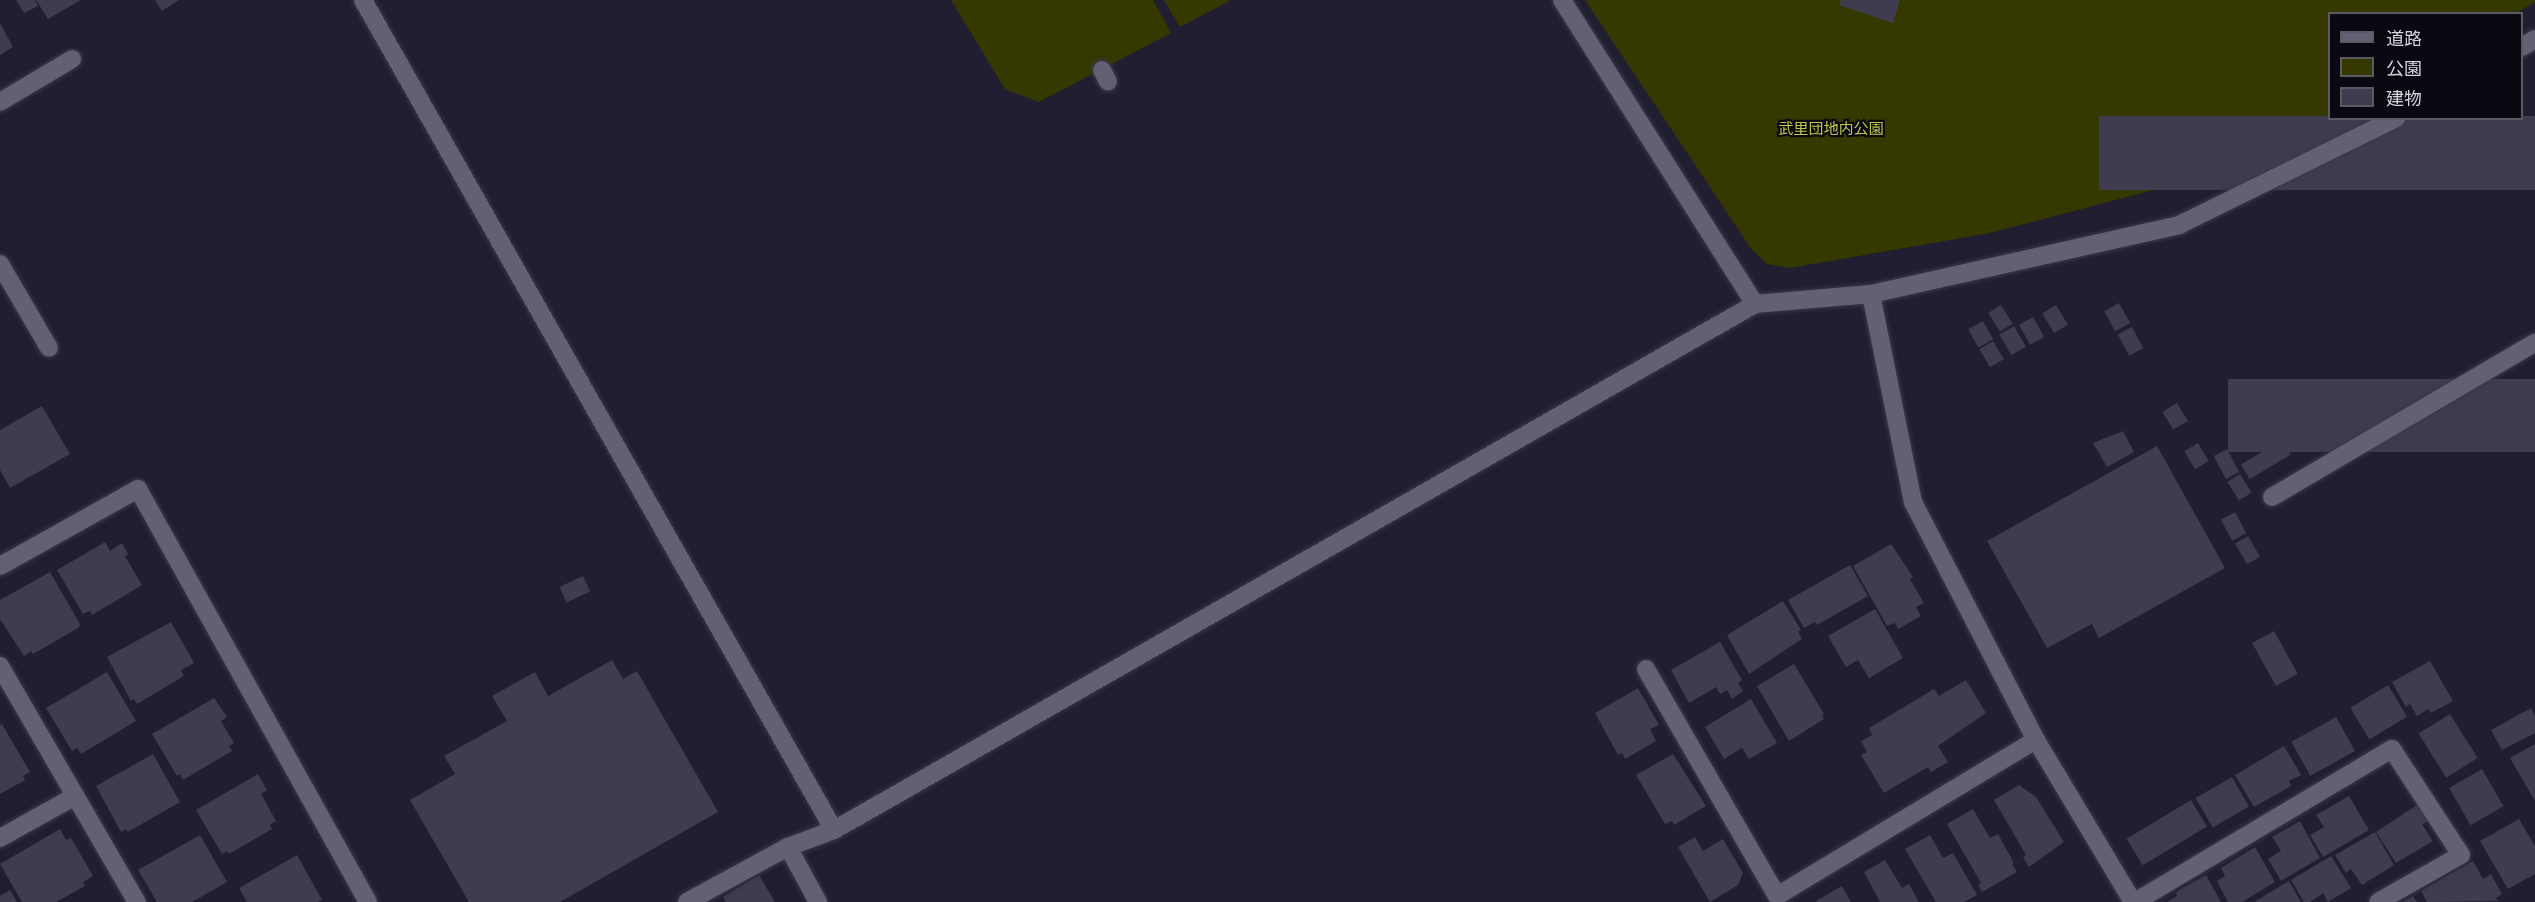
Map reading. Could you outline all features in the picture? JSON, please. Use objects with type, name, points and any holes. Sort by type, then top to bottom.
[{"type":"street","points":[[363,0],[834,830]]},
{"type":"street","points":[[1562,0],[1755,304]]},
{"type":"street","points":[[0,102],[72,59]]},
{"type":"street","points":[[693,901],[788,847],[834,830],[1755,304],[1871,294],[2179,225],[2392,120]]},
{"type":"street","points":[[0,264],[49,348]]},
{"type":"street","points":[[1871,294],[1912,502],[2036,740],[2134,902],[2392,749],[2461,855],[2378,902]]},
{"type":"street","points":[[2272,497],[2535,344]]},
{"type":"street","points":[[0,566],[138,489],[368,902]]},
{"type":"street","points":[[0,666],[137,902]]},
{"type":"street","points":[[1646,669],[1777,896],[2036,740]]},
{"type":"street","points":[[0,838],[75,796]]},
{"type":"street","points":[[788,847],[818,902]]},
{"type":"green space","points":[[951,0],[1153,0],[1171,33],[1039,102],[1005,89]]},
{"type":"green space","points":[[1164,0],[1231,0],[1180,27]]},
{"type":"green space","name":"武里団地内公園","points":[[1585,0],[2535,0],[2518,12],[2328,12],[2328,116],[2161,188],[1990,233],[1790,268],[1767,264],[1752,250]]},
{"type":"building","points":[[16,0],[35,0],[38,6],[24,13]]},
{"type":"building","points":[[36,0],[81,0],[48,19]]},
{"type":"building","points":[[155,0],[179,0],[162,11]]},
{"type":"building","points":[[1841,0],[1900,0],[1893,23],[1839,5]]},
{"type":"building","points":[[0,23],[13,47],[0,55]]},
{"type":"building","points":[[2099,116],[2328,116],[2328,120],[2523,120],[2523,116],[2535,116],[2535,190],[2099,190]]},
{"type":"building","points":[[2119,303],[2130,323],[2115,331],[2104,311]]},
{"type":"building","points":[[2001,305],[2013,324],[2000,332],[1988,313]]},
{"type":"building","points":[[2056,305],[2068,325],[2054,333],[2042,313]]},
{"type":"building","points":[[2033,317],[2044,337],[2030,345],[2019,325]]},
{"type":"building","points":[[1983,321],[1993,339],[1978,348],[1968,329]]},
{"type":"building","points":[[2014,326],[2026,347],[2011,355],[1999,334]]},
{"type":"building","points":[[2132,327],[2143,348],[2129,356],[2118,335]]},
{"type":"building","points":[[1993,341],[2004,359],[1990,367],[1979,349]]},
{"type":"building","points":[[2228,379],[2535,379],[2535,452],[2228,452]]},
{"type":"building","points":[[2177,403],[2188,421],[2173,430],[2162,412]]},
{"type":"building","points":[[42,406],[70,454],[10,488],[0,470],[0,430]]},
{"type":"building","points":[[2123,431],[2134,452],[2107,467],[2093,443]]},
{"type":"building","points":[[2282,440],[2291,455],[2250,479],[2241,465]]},
{"type":"building","points":[[2198,443],[2209,461],[2195,469],[2184,451]]},
{"type":"building","points":[[2157,446],[2225,568],[2099,638],[2092,624],[2047,648],[1987,541]]},
{"type":"building","points":[[2227,449],[2239,472],[2226,479],[2214,456]]},
{"type":"building","points":[[2240,474],[2252,493],[2239,501],[2227,482]]},
{"type":"building","points":[[2235,512],[2246,533],[2232,541],[2221,520]]},
{"type":"building","points":[[2248,536],[2260,557],[2247,564],[2235,544]]},
{"type":"building","points":[[105,542],[110,551],[122,543],[128,554],[125,556],[142,585],[92,615],[90,611],[83,614],[57,570]]},
{"type":"building","points":[[1891,544],[1913,577],[1910,579],[1924,603],[1916,607],[1921,616],[1898,629],[1895,623],[1887,626],[1853,566]]},
{"type":"building","points":[[1850,565],[1868,596],[1817,625],[1815,622],[1804,628],[1788,600]]},
{"type":"building","points":[[50,572],[80,624],[78,628],[33,654],[31,651],[24,656],[0,619],[0,600]]},
{"type":"building","points":[[583,576],[590,591],[567,602],[559,587]]},
{"type":"building","points":[[1783,601],[1801,630],[1798,631],[1802,639],[1749,674],[1727,635]]},
{"type":"building","points":[[1875,609],[1903,658],[1869,678],[1858,660],[1846,667],[1828,636]]},
{"type":"building","points":[[171,622],[194,663],[181,670],[184,676],[137,704],[134,699],[131,701],[107,657]]},
{"type":"building","points":[[2274,631],[2298,674],[2276,686],[2252,643]]},
{"type":"building","points":[[1720,642],[1742,680],[1738,683],[1743,691],[1732,699],[1727,690],[1720,694],[1716,687],[1689,703],[1671,670]]},
{"type":"building","points":[[612,660],[623,679],[637,671],[718,812],[560,902],[469,902],[410,800],[455,774],[444,756],[507,721],[492,696],[535,672],[548,696]]},
{"type":"building","points":[[2430,661],[2453,701],[2431,713],[2428,709],[2417,716],[2410,704],[2406,707],[2392,682]]},
{"type":"building","points":[[1794,664],[1824,714],[1822,715],[1824,719],[1789,741],[1757,686]]},
{"type":"building","points":[[107,672],[136,721],[81,754],[77,748],[72,751],[46,708]]},
{"type":"building","points":[[1966,680],[1986,713],[1938,746],[1948,762],[1931,772],[1928,767],[1884,793],[1861,755],[1867,752],[1861,741],[1872,735],[1869,728],[1934,689],[1939,696]]},
{"type":"building","points":[[2388,685],[2407,717],[2369,739],[2350,708]]},
{"type":"building","points":[[1638,688],[1659,725],[1650,729],[1656,741],[1625,759],[1622,753],[1618,755],[1595,713]]},
{"type":"building","points":[[214,698],[227,717],[221,721],[234,743],[229,746],[232,751],[183,780],[180,774],[177,776],[152,734]]},
{"type":"building","points":[[1751,699],[1777,743],[1749,759],[1742,748],[1724,759],[1705,727]]},
{"type":"building","points":[[2531,708],[2535,716],[2535,733],[2502,750],[2491,730]]},
{"type":"building","points":[[2450,714],[2478,758],[2446,778],[2419,734]]},
{"type":"building","points":[[2336,717],[2355,751],[2310,776],[2291,742]]},
{"type":"building","points":[[2,724],[30,772],[23,776],[25,780],[0,794],[0,725]]},
{"type":"building","points":[[2535,744],[2535,801],[2510,758]]},
{"type":"building","points":[[2284,746],[2301,775],[2289,781],[2291,786],[2254,807],[2235,775]]},
{"type":"building","points":[[153,754],[180,802],[128,832],[126,829],[121,832],[96,786]]},
{"type":"building","points":[[1673,754],[1706,806],[1674,825],[1672,821],[1665,824],[1636,775]]},
{"type":"building","points":[[2482,769],[2504,806],[2471,825],[2449,788]]},
{"type":"building","points":[[258,774],[267,790],[261,794],[276,821],[270,825],[272,829],[229,854],[227,851],[222,854],[196,810]]},
{"type":"building","points":[[2232,777],[2249,806],[2213,827],[2196,798]]},
{"type":"building","points":[[2019,785],[2036,797],[2064,842],[2029,867],[2023,857],[2026,855],[1994,800]]},
{"type":"building","points":[[2349,796],[2369,830],[2323,857],[2310,835],[2324,827],[2316,815]]},
{"type":"building","points":[[2191,800],[2207,827],[2143,865],[2127,839]]},
{"type":"building","points":[[2417,805],[2428,821],[2422,824],[2433,841],[2396,863],[2376,832]]},
{"type":"building","points":[[1973,809],[1990,838],[1998,834],[2017,872],[1982,892],[1978,885],[1981,883],[1947,824]]},
{"type":"building","points":[[2519,819],[2535,846],[2535,874],[2508,889],[2480,841]]},
{"type":"building","points":[[2300,821],[2320,858],[2281,881],[2268,859],[2281,851],[2272,837]]},
{"type":"building","points":[[60,829],[66,840],[71,838],[93,876],[83,882],[85,886],[56,902],[22,902],[0,864]]},
{"type":"building","points":[[2375,832],[2394,865],[2362,885],[2351,869],[2346,873],[2335,855]]},
{"type":"building","points":[[200,835],[227,882],[192,902],[157,902],[138,870]]},
{"type":"building","points":[[1930,835],[1943,858],[1953,853],[1977,895],[1964,902],[1936,902],[1905,849]]},
{"type":"building","points":[[1695,837],[1703,851],[1723,839],[1743,873],[1738,885],[1710,902],[1678,847]]},
{"type":"building","points":[[2255,847],[2275,882],[2242,902],[2228,902],[2217,881],[2225,876],[2221,868]]},
{"type":"building","points":[[297,855],[322,900],[317,902],[247,902],[239,888]]},
{"type":"building","points":[[2331,856],[2351,888],[2328,902],[2323,893],[2310,902],[2304,902],[2291,880]]},
{"type":"building","points":[[1885,860],[1902,888],[1909,884],[1919,902],[1880,902],[1864,872]]},
{"type":"building","points":[[2473,861],[2483,879],[2491,874],[2502,894],[2496,898],[2498,901],[2427,902],[2421,891]]},
{"type":"building","points":[[759,875],[775,902],[726,902],[723,897]]},
{"type":"building","points":[[2206,875],[2221,902],[2167,902],[2177,896],[2176,892]]},
{"type":"building","points":[[2289,881],[2301,902],[2254,902]]},
{"type":"building","points":[[1842,886],[1851,902],[1816,901]]},
{"type":"building","points":[[10,890],[17,902],[0,902],[0,896]]},
{"type":"building","points":[[2413,896],[2417,902],[2403,902]]}]
